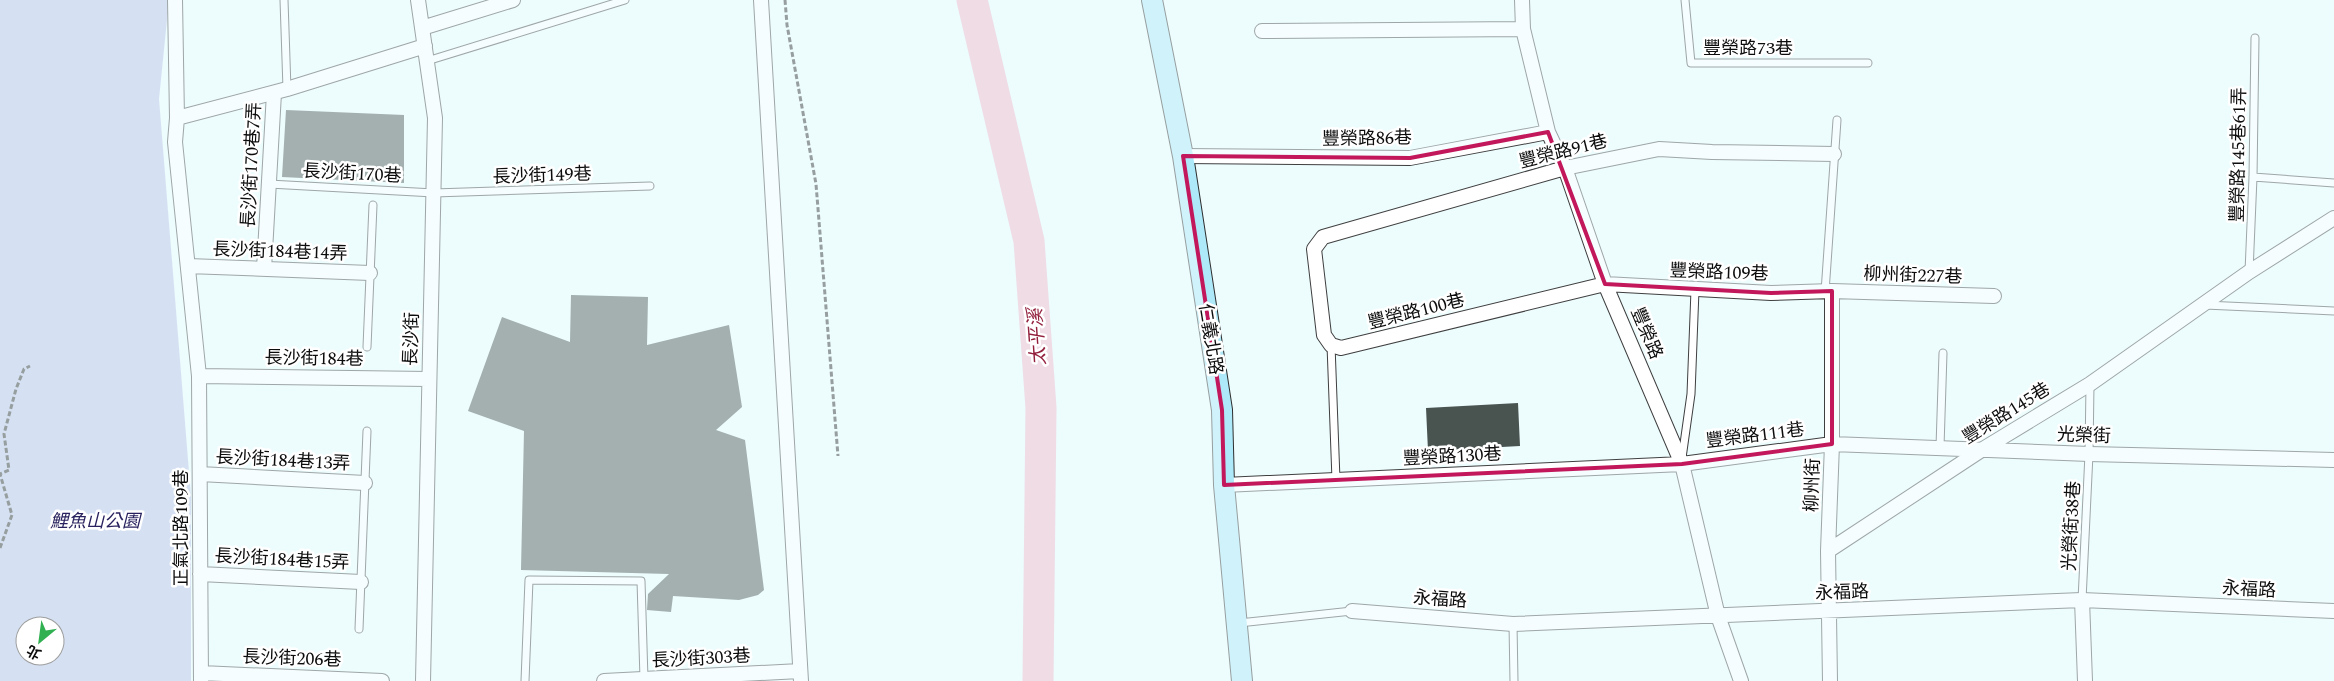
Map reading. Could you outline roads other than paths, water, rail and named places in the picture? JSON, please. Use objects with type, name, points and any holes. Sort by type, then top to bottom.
[{"type":"street","name":"正氣北路109巷","points":[[175,0],[177,118],[175,142],[199,376],[201,677]]},
{"type":"street","name":"長沙街","points":[[418,0],[435,118],[423,681]]},
{"type":"street","points":[[422,28],[513,0]]},
{"type":"street","points":[[761,0],[800,676]]},
{"type":"street","name":"仁義北路","points":[[1152,0],[1183,156],[1222,410],[1224,485],[1242,681]]},
{"type":"street","name":"豐榮路","points":[[1522,0],[1523,29],[1548,132],[1565,168],[1605,284],[1682,464],[1718,616],[1741,681]]},
{"type":"street","points":[[1262,31],[1523,29]]},
{"type":"street","points":[[177,118],[280,91],[424,46]]},
{"type":"street","name":"長沙街170巷7弄","points":[[264,269],[269,184],[280,91]]},
{"type":"street","name":"豐榮路86巷","points":[[1183,156],[1410,158],[1548,132]]},
{"type":"street","name":"豐榮路91巷","points":[[1331,345],[1324,335],[1314,249],[1323,237],[1565,168],[1659,149],[1834,154]]},
{"type":"street","name":"豐榮路145巷","points":[[1828,551],[1983,449],[2090,384],[2249,272],[2334,218]]},
{"type":"street","name":"長沙街184巷14弄","points":[[188,266],[370,273]]},
{"type":"street","name":"豐榮路109巷","points":[[1605,284],[1695,290],[1828,292]]},
{"type":"street","name":"豐榮路100巷","points":[[1331,345],[1341,348],[1605,284]]},
{"type":"street","name":"柳州街227巷","points":[[1828,292],[1994,296]]},
{"type":"street","name":"柳州街","points":[[1828,292],[1832,444],[1828,551],[1830,681]]},
{"type":"street","name":"長沙街184巷","points":[[199,376],[428,379]]},
{"type":"street","name":"豐榮路111巷","points":[[1682,464],[1832,444]]},
{"type":"street","name":"光榮街","points":[[1832,444],[2089,454],[2334,460]]},
{"type":"street","name":"豐榮路130巷","points":[[1224,485],[1682,464]]},
{"type":"street","name":"長沙街184巷13弄","points":[[200,474],[365,482]]},
{"type":"street","name":"長沙街184巷15弄","points":[[200,574],[361,582]]},
{"type":"street","points":[[2082,600],[2085,681]]},
{"type":"street","name":"永福路","points":[[1352,611],[1513,624],[2082,600],[2334,611]]},
{"type":"street","name":"長沙街303巷","points":[[604,681],[800,676]]},
{"type":"street","name":"長沙街206巷","points":[[201,677],[382,681]]},
{"type":"lane","points":[[280,91],[284,0]]},
{"type":"lane","points":[[427,61],[624,0]]},
{"type":"lane","name":"豐榮路73巷","points":[[1685,0],[1690,63],[1868,63]]},
{"type":"lane","name":"豐榮路145巷61弄","points":[[2249,272],[2253,177],[2255,38]]},
{"type":"lane","points":[[1828,292],[1837,120]]},
{"type":"lane","points":[[2253,177],[2334,183]]},
{"type":"lane","name":"長沙街170巷","points":[[269,184],[434,193]]},
{"type":"lane","name":"長沙街149巷","points":[[434,193],[650,186]]},
{"type":"lane","points":[[367,347],[373,205]]},
{"type":"lane","points":[[1682,464],[1691,394],[1695,290]]},
{"type":"lane","points":[[2202,305],[2334,311]]},
{"type":"lane","points":[[1331,345],[1336,480]]},
{"type":"lane","points":[[1940,448],[1943,354]]},
{"type":"lane","name":"光榮街38巷","points":[[2082,600],[2089,454],[2090,384]]},
{"type":"lane","points":[[359,629],[367,431]]},
{"type":"lane","points":[[525,681],[529,580],[640,581],[644,680]]},
{"type":"lane","points":[[1237,624],[1352,611]]},
{"type":"lane","points":[[1513,624],[1514,681]]},
{"type":"waterway","name":"太平溪","points":[[972,0],[1029,241],[1041,408],[1038,681]]},
{"type":"park label","name":"鯉魚山公園","points":[[95,521]]}]
